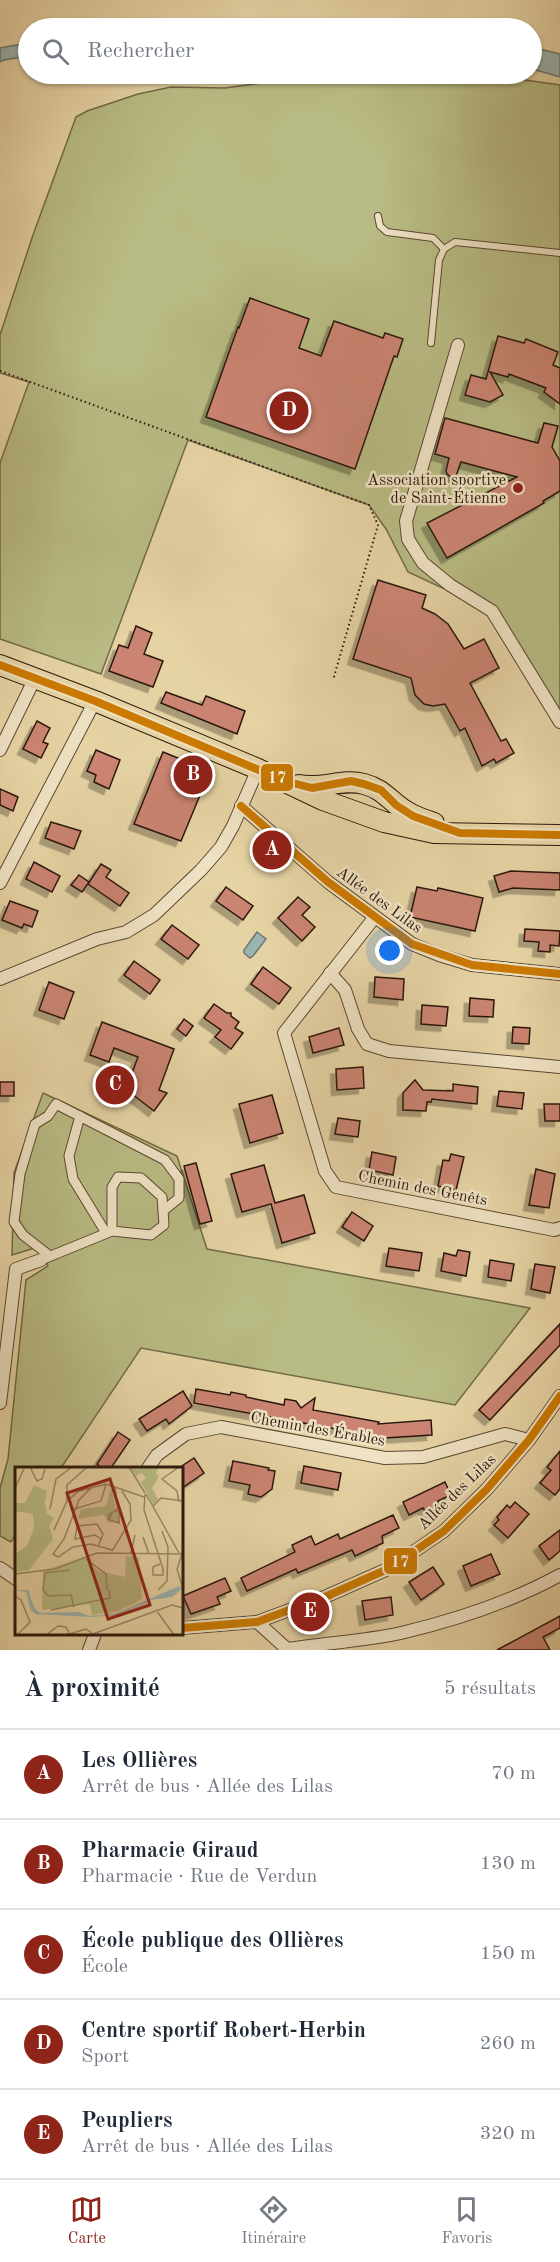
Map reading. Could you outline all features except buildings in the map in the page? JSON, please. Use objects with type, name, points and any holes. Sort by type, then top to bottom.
[{"type":"main road","points":[[0,665],[95,701],[285,781],[323,800],[384,822],[434,833],[560,835]]},
{"type":"main road","points":[[285,781],[312,788],[351,781],[364,784],[381,790],[396,805],[413,816],[460,833]]},
{"type":"street","points":[[458,345],[405,521],[408,538],[423,563],[450,585],[492,611],[560,722]]},
{"type":"street","points":[[0,750],[35,678]]},
{"type":"street","points":[[0,883],[95,701]]},
{"type":"street","points":[[0,979],[97,939],[126,932],[154,915],[201,870],[221,847],[258,770]]},
{"type":"street","name":"Allée des Lilas","points":[[241,806],[328,882],[412,944],[472,965],[560,974]]},
{"type":"street","name":"Chemin des Genêts","points":[[374,918],[284,1033],[325,1171],[336,1186],[554,1230],[560,1228]]},
{"type":"street","points":[[330,973],[345,990],[358,1029],[367,1044],[388,1051],[560,1066]]},
{"type":"street","points":[[46,1258],[14,1222],[20,1174],[35,1124],[48,1116],[56,1104],[165,1160],[178,1179],[179,1198],[163,1211]]},
{"type":"street","points":[[80,1116],[69,1155],[73,1179],[109,1232]]},
{"type":"street","points":[[0,1403],[16,1269],[109,1232],[151,1235],[164,1225],[162,1197],[141,1178],[118,1177],[112,1187],[109,1232]]},
{"type":"street","name":"Allée des Lilas","points":[[183,1628],[257,1622],[338,1592],[390,1568],[444,1531],[473,1503],[528,1440],[560,1396]]},
{"type":"street","name":"Chemin des Érables","points":[[149,1467],[157,1455],[186,1434],[221,1427],[386,1458],[423,1457],[505,1434],[528,1440]]},
{"type":"street","points":[[0,1568],[15,1578]]},
{"type":"street","points":[[257,1622],[287,1649],[399,1633],[479,1611],[533,1590],[560,1575]]},
{"type":"street","points":[[89,1650],[95,1635]]},
{"type":"lane","points":[[378,216],[380,226],[387,232],[433,238],[444,249]]},
{"type":"lane","points":[[431,342],[439,260],[444,249],[455,242],[560,253]]},
{"type":"path","points":[[0,371],[369,505],[378,525],[333,680]]},
{"type":"green space","points":[[542,82],[560,85],[560,722],[492,611],[408,572],[386,529],[369,505],[188,440],[101,674],[0,639],[0,463],[29,382],[0,373],[0,335],[76,117],[138,94],[171,87],[225,88],[255,84]]},
{"type":"green space","points":[[43,1093],[177,1156],[207,1249],[530,1308],[455,1405],[141,1348],[62,1467],[15,1467],[15,1536],[11,1542],[0,1536],[0,1488],[8,1459],[26,1280],[48,1266],[38,1247],[12,1255],[14,1173]]},
{"type":"water","points":[[18,45],[18,58],[0,62],[0,48]]},
{"type":"water","points":[[542,50],[560,54],[560,77],[542,72]]},
{"type":"water","points":[[257,932],[266,939],[250,958],[244,950]]},
{"type":"transit line","name":"17","points":[[0,665],[95,701],[285,781],[312,788],[351,781],[364,784],[381,790],[396,805],[413,816],[460,833],[560,835]]},
{"type":"transit line","name":"17","points":[[241,806],[328,882],[412,944],[472,965],[560,974]]},
{"type":"transit line","name":"17","points":[[183,1628],[257,1622],[327,1596],[390,1568],[444,1531],[487,1489],[529,1440],[560,1396]]},
{"type":"place","name":"Centre sportif Robert-Herbin","points":[[289,411]]},
{"type":"place","name":"Association sportive de Saint-Étienne","points":[[518,488]]},
{"type":"place","name":"Pharmacie Giraud","points":[[193,775]]},
{"type":"place","name":"Les Ollières","points":[[272,850]]},
{"type":"place","name":"École publique des Ollières","points":[[115,1085]]},
{"type":"place","name":"Peupliers","points":[[310,1612]]}]
